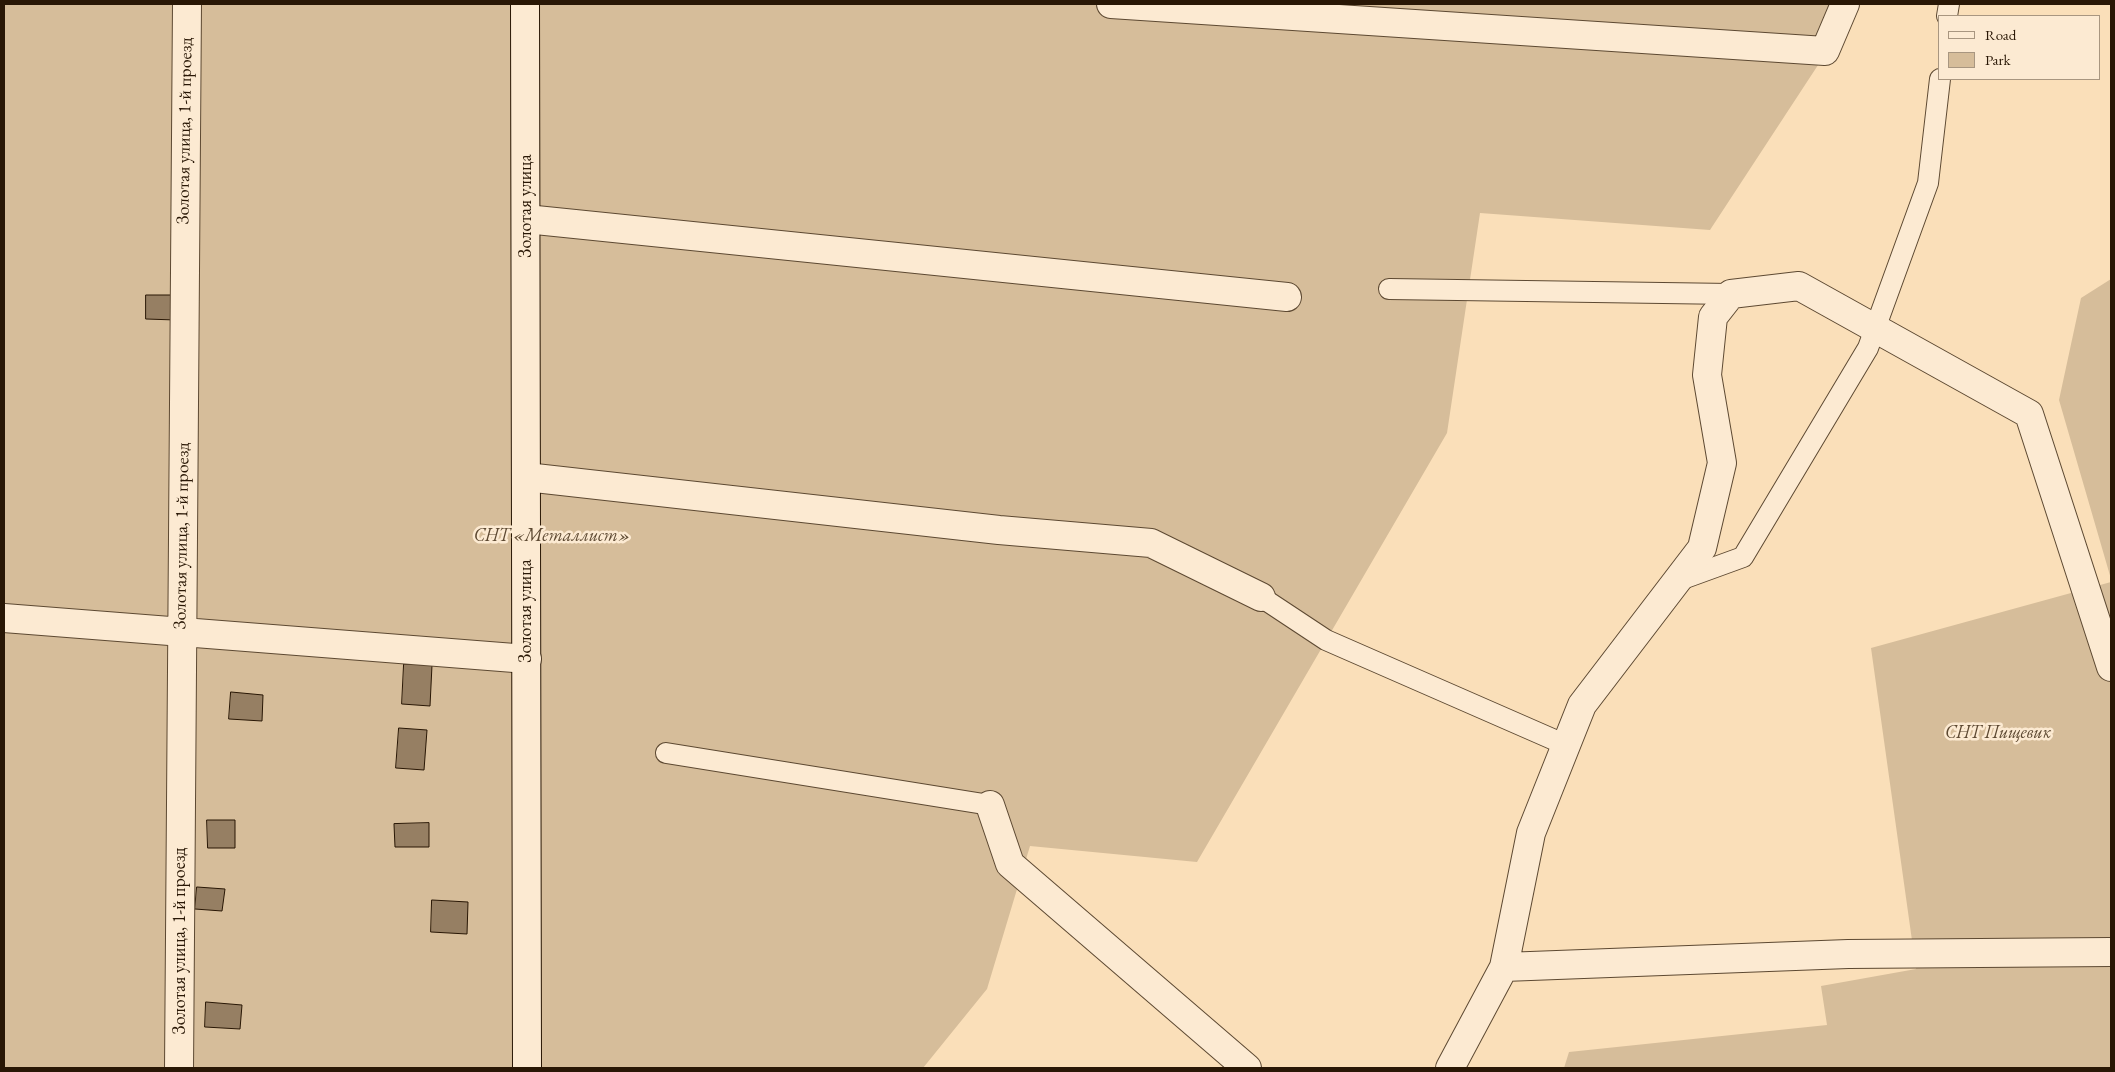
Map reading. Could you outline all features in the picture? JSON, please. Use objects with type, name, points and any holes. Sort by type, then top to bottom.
[{"type":"street","name":"Золотая улица, 1-й проезд","points":[[179,1068],[186,4]]},
{"type":"street","name":"Золотая улица","points":[[525,4],[527,1068]]},
{"type":"street","points":[[1111,4],[1825,51],[1845,4]]},
{"type":"street","points":[[526,220],[1287,297]]},
{"type":"street","points":[[1450,1068],[1504,967],[1531,833],[1582,705],[1702,548],[1722,463],[1707,375],[1713,317],[1731,294],[1799,286],[2029,414],[2111,667]]},
{"type":"street","points":[[526,477],[999,530],[1151,543],[1261,598]]},
{"type":"street","points":[[4,618],[527,660]]},
{"type":"street","points":[[990,805],[1010,864],[1247,1068]]},
{"type":"street","points":[[1504,967],[1848,954],[2111,952]]},
{"type":"lane","points":[[1677,581],[1743,557],[1868,348],[1928,183],[1940,80]]},
{"type":"lane","points":[[1389,288],[1731,294]]},
{"type":"lane","points":[[1261,598],[1326,640],[1566,745]]},
{"type":"lane","points":[[666,753],[990,805]]},
{"type":"green space","name":"СНТ «Металлист»","points":[[4,4],[1858,4],[1710,230],[1480,213],[1447,433],[1197,862],[1030,846],[987,989],[923,1068],[4,1068]]},
{"type":"green space","points":[[2111,279],[2111,579],[2059,400],[2081,298]]},
{"type":"green space","name":"СНТ Пищевик","points":[[2111,582],[2111,1068],[1564,1068],[1569,1052],[1827,1025],[1821,986],[1916,969],[1871,648]]},
{"type":"building","points":[[146,295],[177,295],[176,320],[146,319]]},
{"type":"building","points":[[404,664],[432,665],[430,706],[402,704]]},
{"type":"building","points":[[231,692],[263,695],[262,721],[229,719]]},
{"type":"building","points":[[399,728],[427,730],[424,770],[396,768]]},
{"type":"building","points":[[207,820],[235,820],[235,848],[208,848]]},
{"type":"building","points":[[429,823],[429,847],[395,847],[394,824]]},
{"type":"building","points":[[197,887],[225,889],[222,911],[195,909]]},
{"type":"building","points":[[432,900],[468,902],[467,934],[431,932]]},
{"type":"building","points":[[206,1002],[242,1005],[240,1029],[205,1027]]}]
